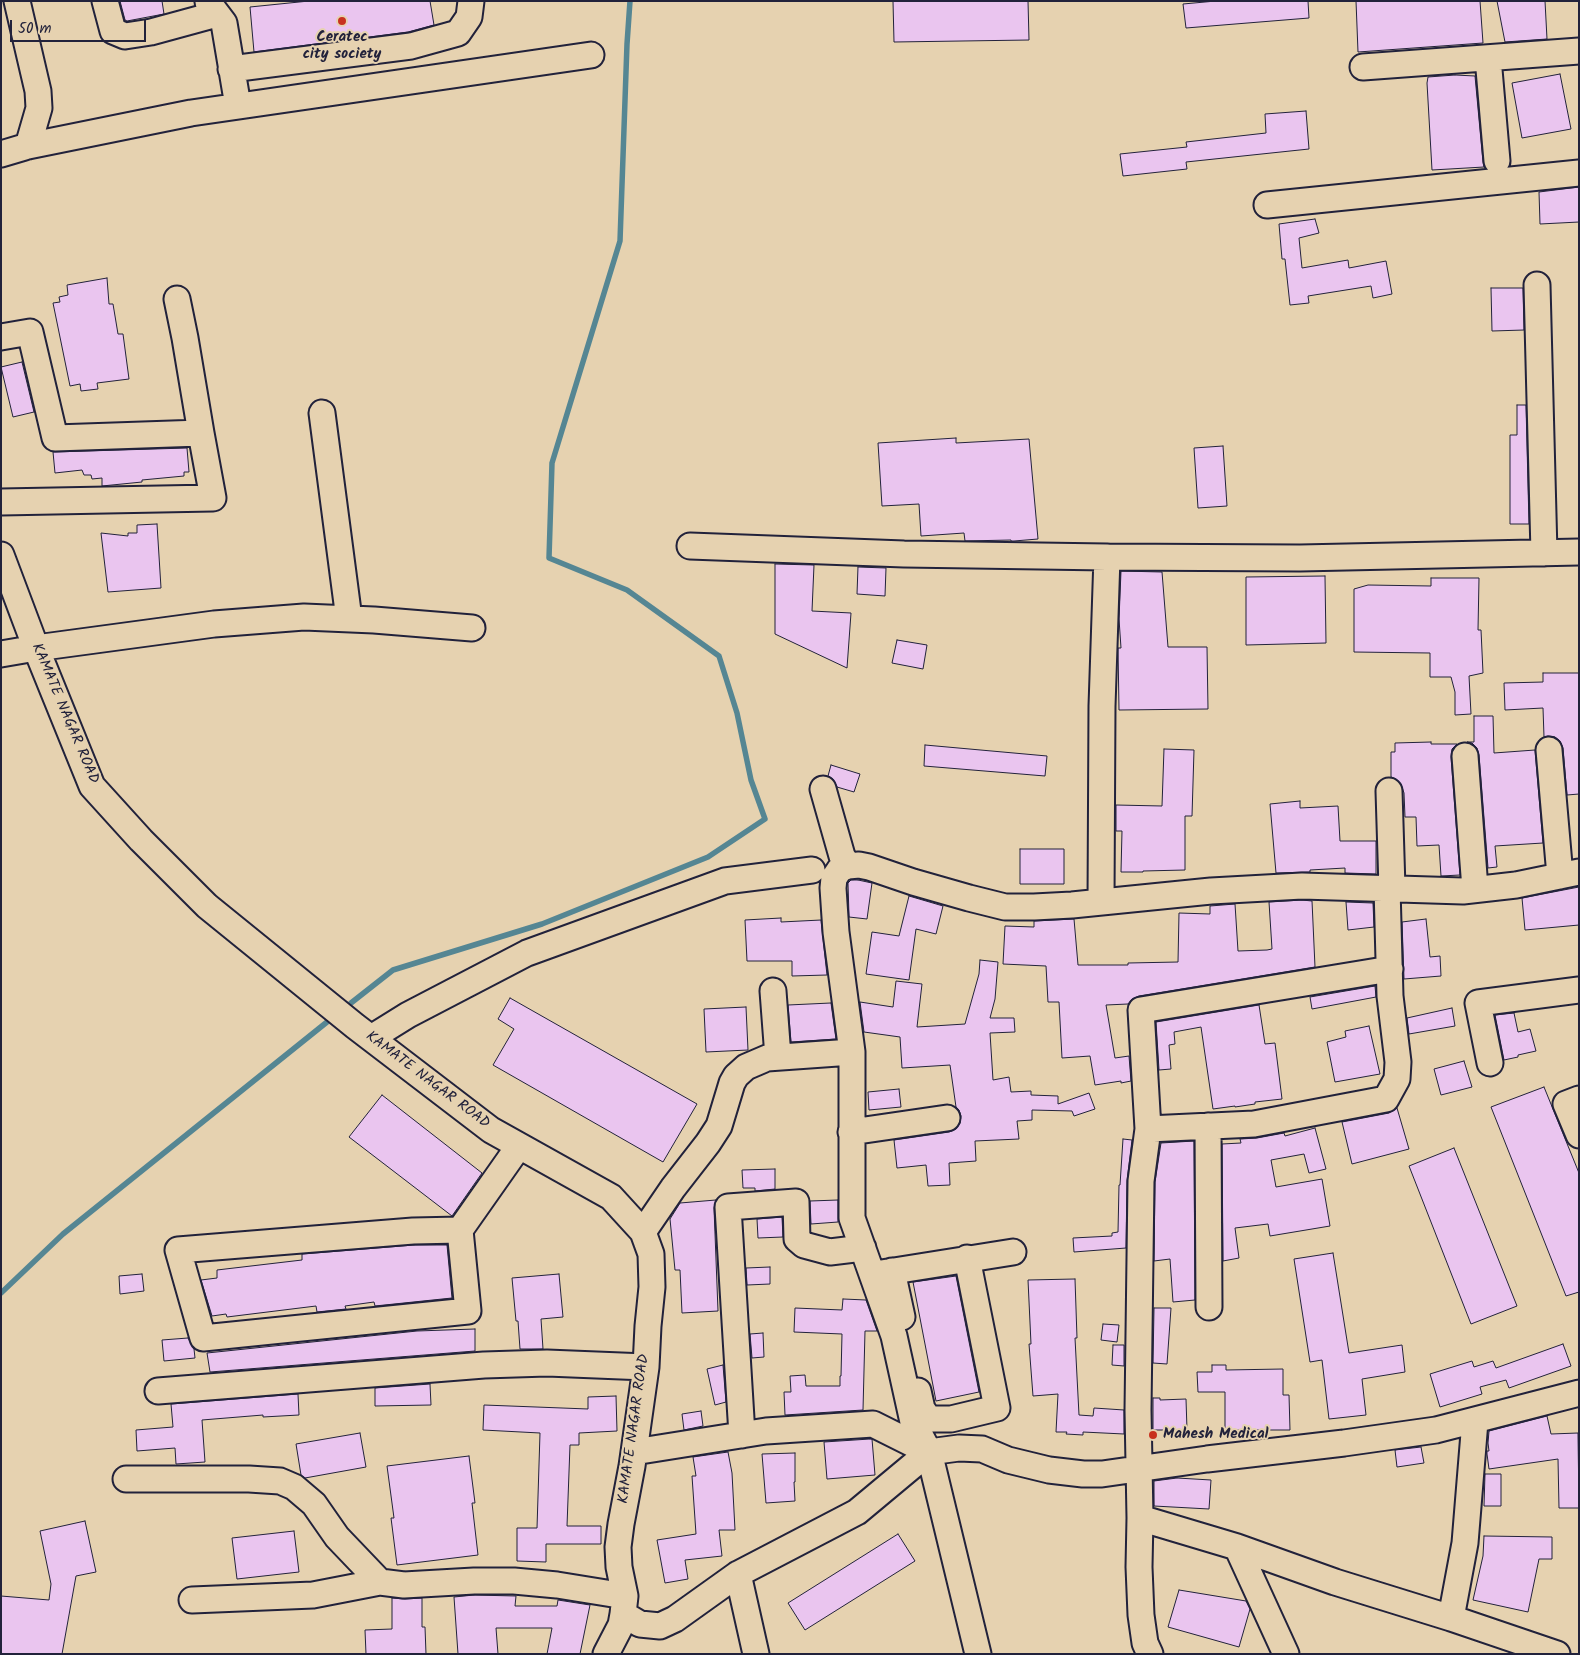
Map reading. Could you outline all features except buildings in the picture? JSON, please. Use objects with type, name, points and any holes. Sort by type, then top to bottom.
[{"type":"street","points":[[17,1],[38,91],[38,108],[28,146]]},
{"type":"street","points":[[106,1],[113,32],[125,36],[151,32],[213,5],[224,23],[238,106]]},
{"type":"street","points":[[231,68],[411,46],[458,33],[469,17],[471,1]]},
{"type":"street","points":[[1363,67],[1579,51]]},
{"type":"street","points":[[1,154],[28,146],[191,112],[591,55]]},
{"type":"street","points":[[1488,58],[1497,161]]},
{"type":"street","points":[[1267,205],[1579,173]]},
{"type":"street","points":[[1537,285],[1544,553]]},
{"type":"street","points":[[1,502],[213,498],[177,299]]},
{"type":"street","points":[[1,337],[30,332],[56,438],[201,433]]},
{"type":"street","points":[[322,413],[348,619]]},
{"type":"street","points":[[690,546],[904,554],[1107,557],[1300,558],[1579,552]]},
{"type":"street","name":"KAMATE NAGAR ROAD","points":[[1,555],[36,648],[92,786],[141,840],[207,906],[371,1038],[491,1130],[611,1197],[643,1232],[651,1254],[652,1287],[646,1367],[618,1547],[624,1605]]},
{"type":"street","points":[[1101,902],[1102,706],[1107,557]]},
{"type":"street","points":[[1,654],[214,624],[304,617],[472,628]]},
{"type":"street","points":[[967,1258],[997,1408],[951,1419],[929,1419],[922,1409],[882,1273],[863,1248],[852,1218],[852,1052],[836,932],[833,888],[834,878],[840,869],[859,865],[969,898],[1005,906],[1034,907],[1211,891],[1302,886],[1463,891],[1516,884],[1569,874],[1549,750]]},
{"type":"street","points":[[1465,756],[1475,889]]},
{"type":"street","points":[[822,789],[842,856],[848,866]]},
{"type":"street","points":[[1148,1130],[1254,1124],[1386,1099],[1397,1079],[1398,1062],[1390,996],[1389,791]]},
{"type":"street","points":[[371,1038],[408,1015],[527,953],[725,881],[812,870]]},
{"type":"street","points":[[1150,1654],[1145,1643],[1141,1615],[1139,1567],[1138,1410],[1142,1181],[1148,1130],[1141,1010],[1390,969]]},
{"type":"street","points":[[1490,1063],[1478,1003],[1579,990]]},
{"type":"street","points":[[773,992],[778,1057]]},
{"type":"street","points":[[643,1232],[719,1126],[732,1083],[736,1076],[746,1067],[757,1061],[778,1057],[852,1052]]},
{"type":"street","points":[[1579,1099],[1566,1104],[1579,1135]]},
{"type":"street","points":[[851,1132],[947,1118]]},
{"type":"street","points":[[1208,1126],[1209,1307]]},
{"type":"street","points":[[460,1230],[413,1231],[178,1250],[203,1338],[468,1311],[460,1230],[519,1146]]},
{"type":"street","points":[[742,1435],[728,1207],[796,1202],[798,1238],[804,1245],[830,1252],[863,1248]]},
{"type":"street","points":[[882,1273],[1014,1252]]},
{"type":"street","points":[[882,1273],[913,1422],[929,1452],[978,1654]]},
{"type":"street","points":[[158,1391],[484,1365],[547,1363],[646,1367]]},
{"type":"street","points":[[192,1600],[313,1595],[380,1582],[404,1585],[514,1581],[566,1586],[624,1605],[640,1624],[660,1626],[675,1618],[738,1574],[857,1512],[929,1452],[958,1448],[982,1449],[1016,1462],[1049,1470],[1102,1474],[1436,1430],[1579,1393]]},
{"type":"street","points":[[1451,1618],[1465,1543],[1475,1420]]},
{"type":"street","points":[[634,1452],[766,1431],[872,1424],[929,1452]]},
{"type":"street","points":[[126,1479],[249,1479],[280,1481],[294,1487],[314,1504],[337,1537],[380,1582]]},
{"type":"street","points":[[1140,1518],[1237,1547],[1335,1582],[1451,1618],[1557,1654]]},
{"type":"street","points":[[1237,1547],[1286,1654]]},
{"type":"street","points":[[738,1574],[756,1654]]},
{"type":"street","points":[[611,1651],[621,1624],[624,1605]]},
{"type":"waterway","points":[[351,1003],[393,970],[542,924],[708,857],[765,819],[751,780],[737,713],[719,656],[627,590],[549,558],[552,463],[620,241],[630,1]]},
{"type":"waterway","points":[[1,1293],[63,1234],[327,1022]]},
{"type":"place","name":"Ceratec city society","points":[[342,21]]},
{"type":"place","name":"Mahesh Medical","points":[[1153,1435]]}]
